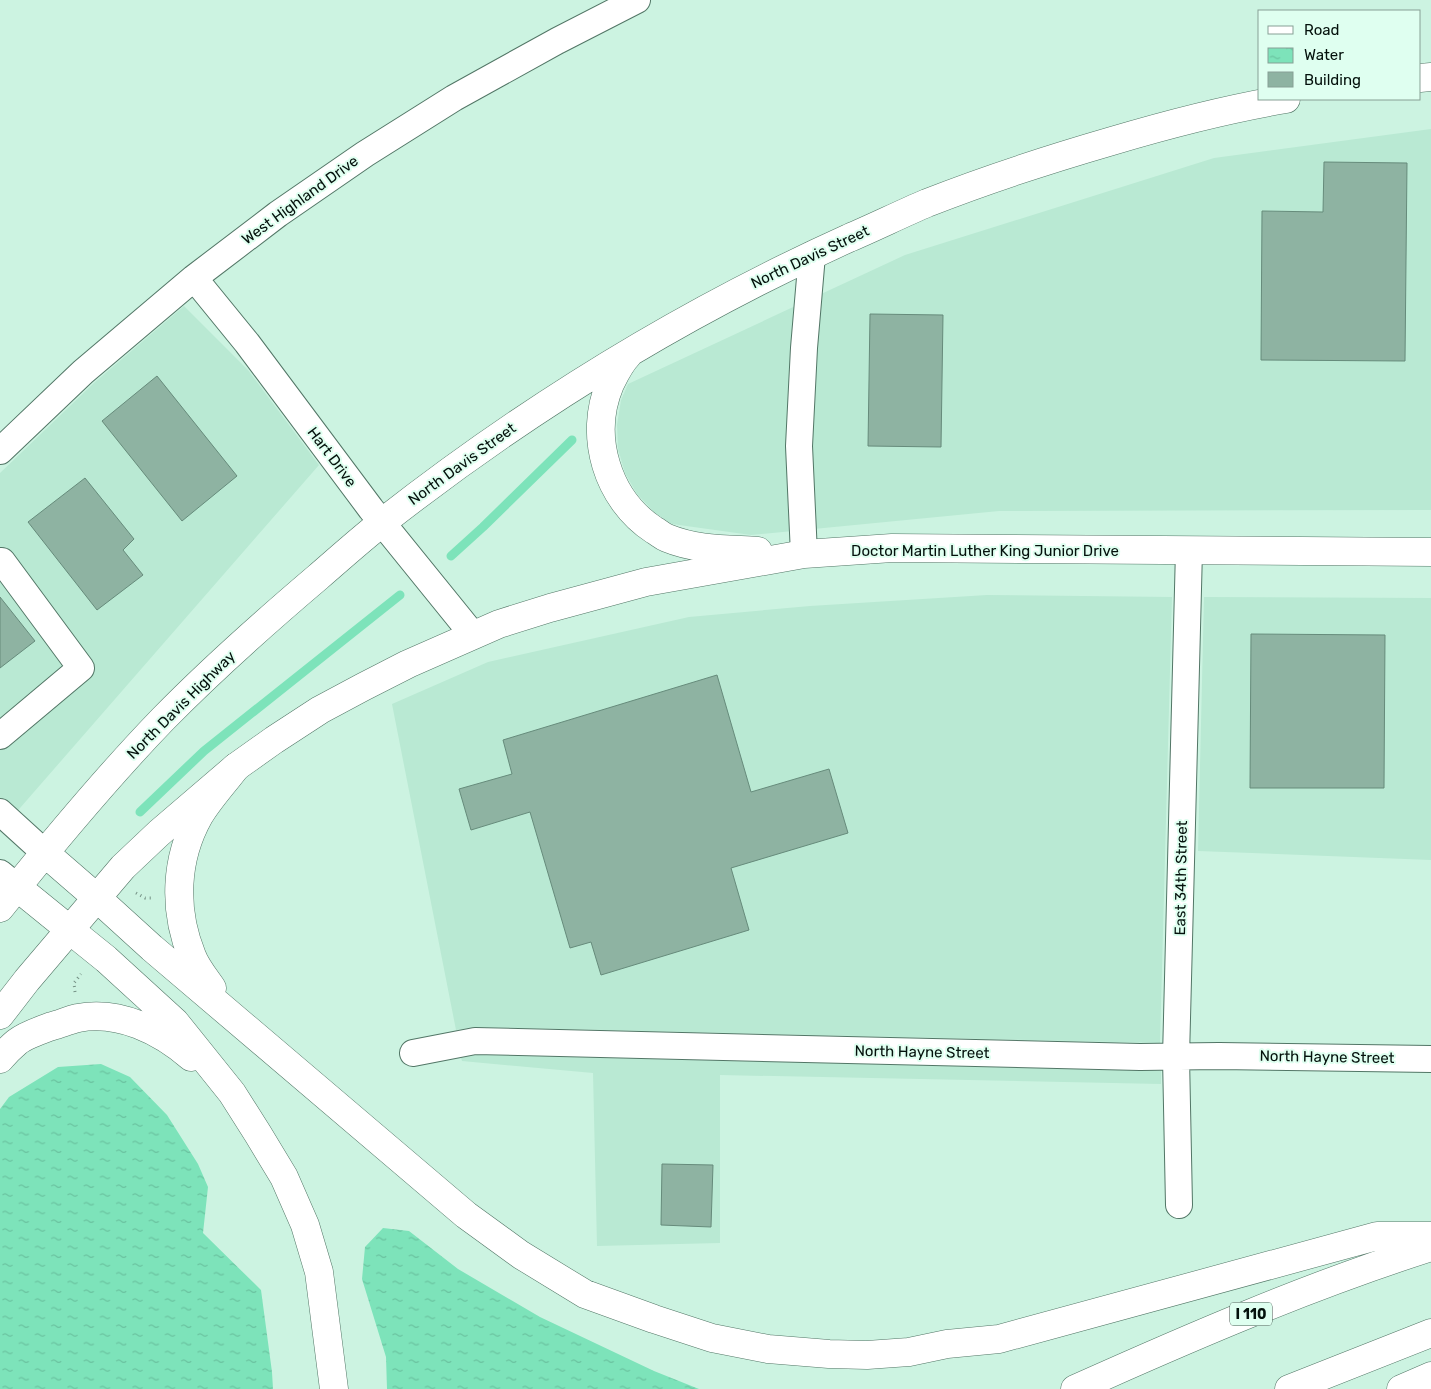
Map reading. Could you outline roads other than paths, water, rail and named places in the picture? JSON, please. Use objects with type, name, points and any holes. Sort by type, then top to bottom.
[{"type":"main road","name":"North Davis Street","points":[[382,523],[466,459],[552,401],[635,349],[723,299],[812,255],[926,204],[1055,157],[1161,127],[1282,100]]},
{"type":"main road","points":[[635,349],[626,356],[617,370],[606,396],[601,423],[602,450],[610,477],[624,502],[643,522],[666,538],[702,548],[804,554]]},
{"type":"main road","name":"North Davis Highway","points":[[0,908],[8,880],[45,853],[71,820],[172,711],[272,616],[382,523]]},
{"type":"main road","name":"Doctor Martin Luther King Junior Drive","points":[[97,898],[123,867],[236,767],[320,710],[408,664],[473,635],[550,608],[646,582],[804,554],[892,548],[1431,552]]},
{"type":"main road","points":[[224,1009],[192,957],[182,924],[179,896],[180,872],[185,850],[200,816],[236,767]]},
{"type":"main road","points":[[45,853],[224,1009],[466,1214],[521,1255],[585,1294],[712,1338],[768,1349],[829,1354],[867,1355],[909,1352],[947,1344],[1000,1339],[1376,1236],[1431,1236]]},
{"type":"main road","points":[[8,880],[106,959],[175,1022],[232,1093],[284,1178],[304,1225],[319,1272],[334,1389]]},
{"type":"main road","points":[[0,1015],[27,980],[97,898]]},
{"type":"main road","points":[[0,1059],[18,1041],[44,1029],[78,1018],[118,1018],[155,1032],[175,1043],[232,1093]]},
{"type":"main road","name":"I 110","points":[[1074,1389],[1193,1336],[1382,1263],[1431,1247]]},
{"type":"main road","points":[[1289,1389],[1431,1333]]},
{"type":"main road","points":[[1401,1389],[1431,1376]]},
{"type":"street","name":"West Highland Drive","points":[[0,451],[83,372],[194,278],[278,214],[364,154],[454,98],[557,40],[637,0]]},
{"type":"street","points":[[804,554],[799,446],[804,348],[812,255]]},
{"type":"street","name":"Hart Drive","points":[[194,278],[247,343],[382,523],[473,635]]},
{"type":"street","name":"East 34th Street","points":[[1179,1205],[1176,1056],[1189,550]]},
{"type":"street","points":[[0,736],[81,668],[2,561]]},
{"type":"street","points":[[0,812],[45,853]]},
{"type":"street","name":"North Hayne Street","points":[[414,1052],[475,1041],[1140,1057],[1431,1059]]},
{"type":"water","points":[[101,1064],[130,1077],[167,1115],[198,1164],[208,1187],[203,1233],[261,1290],[273,1389],[0,1389],[0,1109],[9,1097],[58,1067]]},
{"type":"water","points":[[383,1228],[409,1231],[458,1269],[540,1317],[654,1371],[699,1389],[387,1389],[386,1357],[362,1279],[365,1247]]},
{"type":"waterway","points":[[451,556],[572,440]]},
{"type":"waterway","points":[[140,812],[204,751],[400,595]]}]
